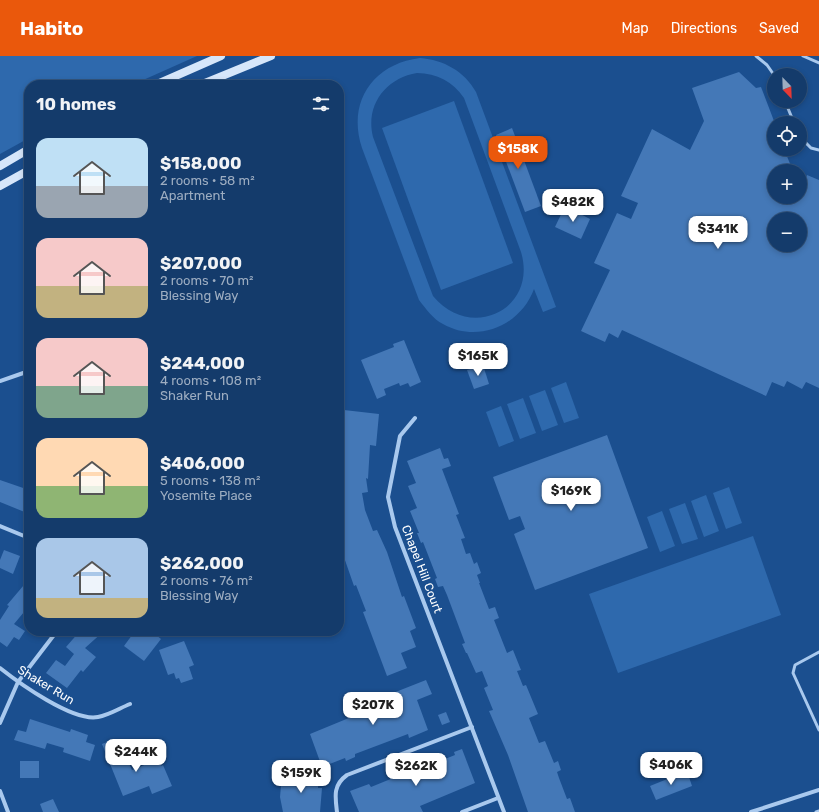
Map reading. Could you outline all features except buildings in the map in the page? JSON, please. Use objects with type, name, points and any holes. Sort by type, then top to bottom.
[{"type":"main road","points":[[166,80],[221,56]]},
{"type":"main road","points":[[212,80],[271,56]]},
{"type":"main road","points":[[0,166],[24,152]]},
{"type":"main road","points":[[0,186],[24,173]]},
{"type":"street","points":[[0,381],[24,373]]},
{"type":"street","name":"Chapel Hill Court","points":[[415,418],[400,436],[388,497],[395,527],[504,812]]},
{"type":"street","points":[[0,526],[24,536]]},
{"type":"street","points":[[0,723],[18,682],[53,636]]},
{"type":"street","name":"Shaker Run","points":[[0,668],[18,682],[68,712],[97,718],[130,704]]},
{"type":"street","points":[[337,812],[335,796],[336,786],[347,775],[472,727]]},
{"type":"street","points":[[751,812],[819,790]]},
{"type":"street","points":[[0,791],[8,812]]},
{"type":"street","points":[[462,812],[498,798]]},
{"type":"lane","points":[[756,56],[769,68]]},
{"type":"lane","points":[[803,56],[819,63]]},
{"type":"lane","points":[[807,144],[811,148],[819,150]]},
{"type":"lane","points":[[819,652],[795,665],[792,673],[819,730]]},
{"type":"shaded area","points":[[0,56],[197,56],[143,80],[24,80],[24,141],[0,154]]},
{"type":"shaded area","points":[[420,58],[445,64],[466,78],[476,92],[556,307],[543,312],[534,289],[528,302],[509,321],[497,328],[470,332],[456,330],[439,322],[430,314],[419,300],[362,148],[358,131],[358,116],[361,101],[367,88],[377,77],[389,68],[403,62]],"holes":[[[424,73],[438,77],[450,83],[464,98],[521,252],[524,272],[520,289],[511,303],[498,313],[482,317],[465,317],[448,310],[433,296],[373,137],[371,125],[372,114],[380,95],[387,87],[396,81],[406,76]]]},
{"type":"shaded area","points":[[454,101],[513,263],[441,290],[382,128]]},
{"type":"shaded area","points":[[566,382],[579,418],[564,423],[551,388]]},
{"type":"shaded area","points":[[545,390],[558,425],[542,431],[529,396]]},
{"type":"shaded area","points":[[523,398],[536,433],[520,439],[507,404]]},
{"type":"shaded area","points":[[501,406],[514,441],[499,447],[486,412]]},
{"type":"shaded area","points":[[729,487],[742,523],[726,529],[713,493]]},
{"type":"shaded area","points":[[706,495],[719,531],[704,537],[691,501]]},
{"type":"shaded area","points":[[685,503],[698,539],[682,544],[669,509]]},
{"type":"shaded area","points":[[662,511],[675,546],[660,552],[647,517]]},
{"type":"shaded area","points":[[753,536],[781,615],[618,673],[589,594]]}]
